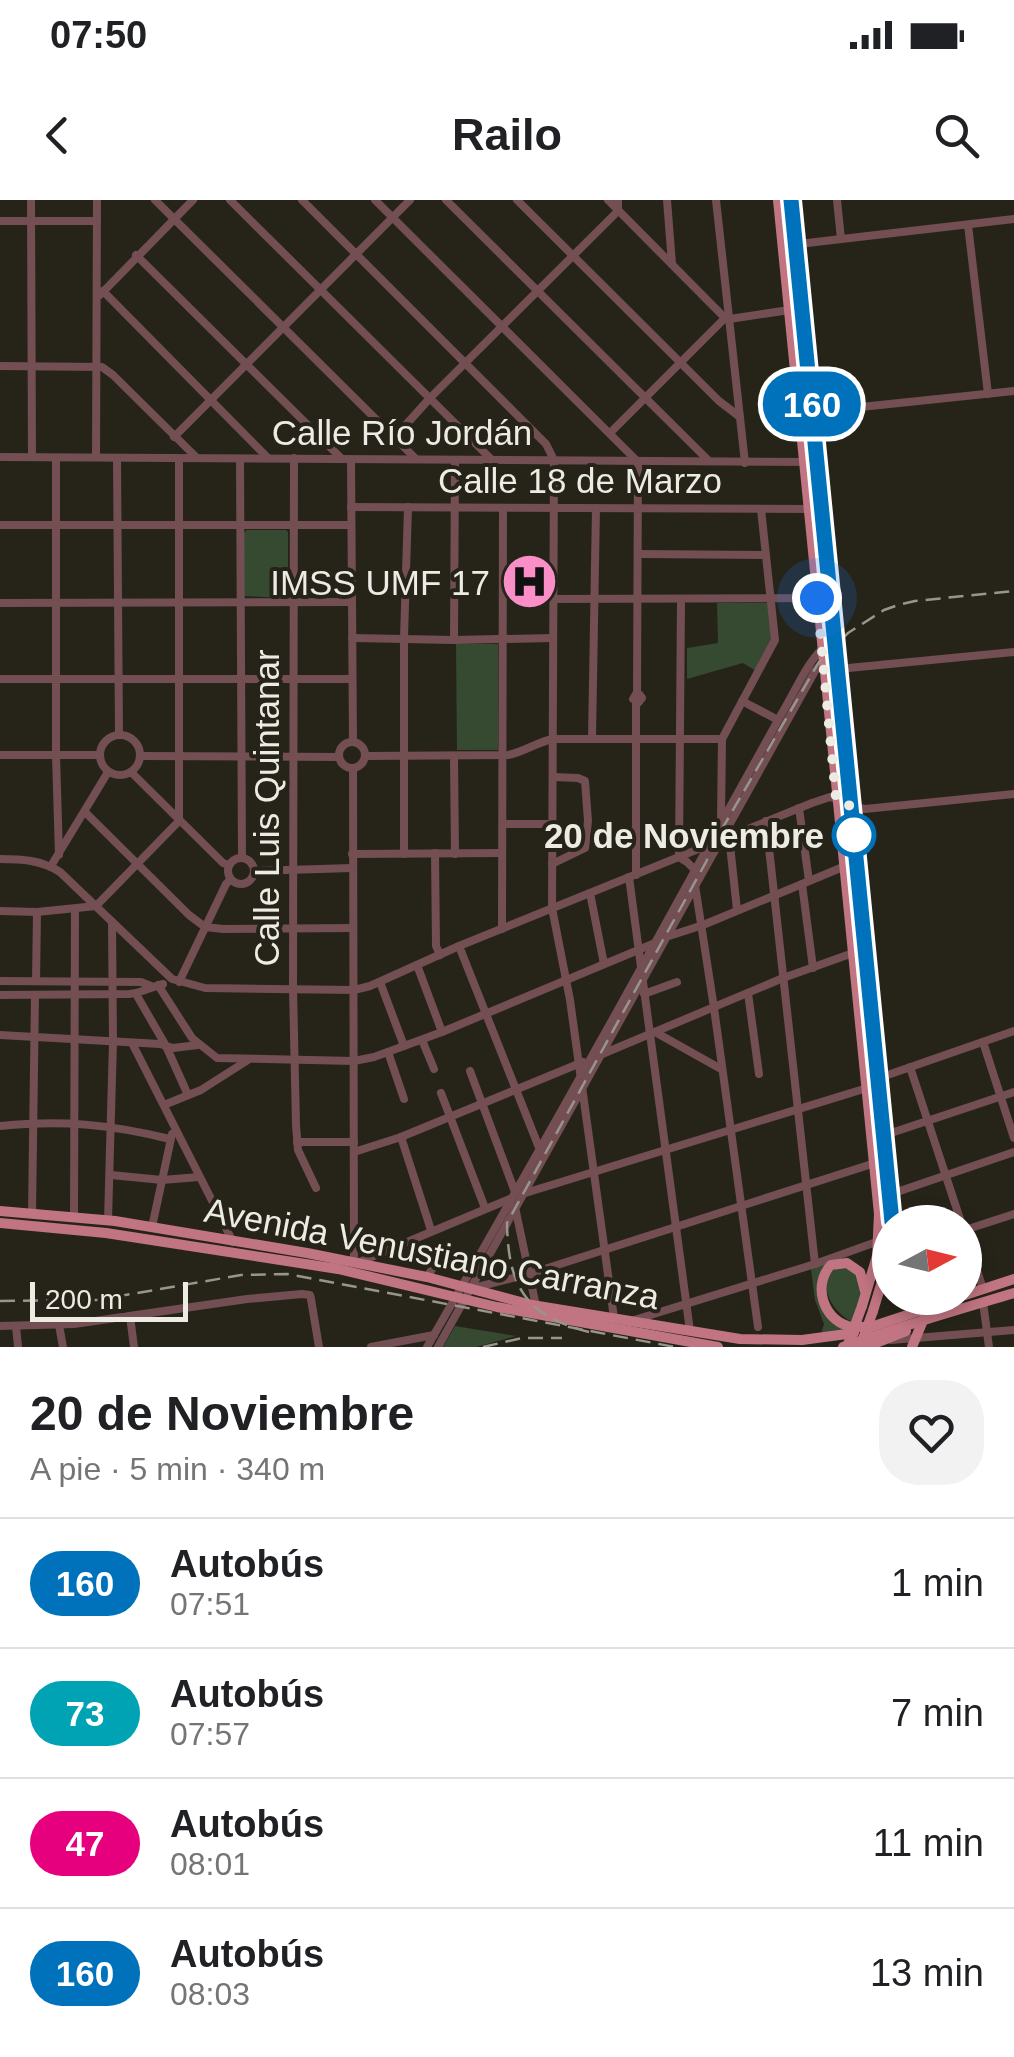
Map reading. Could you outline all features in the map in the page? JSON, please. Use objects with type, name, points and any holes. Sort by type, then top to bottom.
[{"type":"main road","points":[[778,200],[877,1205]]},
{"type":"main road","points":[[791,200],[891,1205]]},
{"type":"main road","name":"Avenida Venustiano Carranza","points":[[0,1210],[108,1220],[356,1262],[428,1277],[464,1292]]},
{"type":"main road","name":"Avenida Venustiano Carranza","points":[[0,1223],[184,1244],[338,1269],[718,1347]]},
{"type":"main road","points":[[867,1305],[863,1277],[853,1265],[842,1262],[826,1269],[821,1286],[828,1310],[847,1326],[873,1326]]},
{"type":"main road","points":[[872,1279],[863,1347],[922,1322]]},
{"type":"main road","points":[[984,1289],[1014,1279]]},
{"type":"main road","points":[[845,1347],[1014,1293]]},
{"type":"main road","points":[[845,1347],[872,1294]]},
{"type":"main road","name":"Avenida Venustiano Carranza","points":[[538,1310],[760,1341],[818,1340],[854,1333]]},
{"type":"main road","points":[[821,1347],[906,1315]]},
{"type":"main road","points":[[914,1343],[922,1322]]},
{"type":"street","points":[[31,200],[32,457]]},
{"type":"street","points":[[96,458],[100,295],[97,200]]},
{"type":"street","points":[[155,200],[416,459]]},
{"type":"street","points":[[100,295],[193,200]]},
{"type":"street","points":[[230,200],[492,460]]},
{"type":"street","points":[[302,200],[550,448],[554,460],[552,908],[567,981],[614,1318]]},
{"type":"street","points":[[375,200],[638,462],[637,739],[632,876],[642,970]]},
{"type":"street","points":[[174,437],[410,200]]},
{"type":"street","points":[[446,200],[710,462]]},
{"type":"street","points":[[516,200],[719,401],[740,417]]},
{"type":"street","points":[[608,200],[728,318]]},
{"type":"street","points":[[394,438],[618,211],[618,200]]},
{"type":"street","points":[[666,200],[672,264]]},
{"type":"street","points":[[716,200],[746,462]]},
{"type":"street","points":[[837,200],[841,239]]},
{"type":"street","points":[[783,246],[1014,219]]},
{"type":"street","points":[[0,221],[97,221]]},
{"type":"street","points":[[968,224],[988,394]]},
{"type":"street","points":[[136,256],[347,459],[353,742]]},
{"type":"street","points":[[100,295],[268,458]]},
{"type":"street","points":[[610,432],[728,318],[789,310]]},
{"type":"street","points":[[0,366],[96,366],[113,375],[198,458]]},
{"type":"street","points":[[813,412],[1014,391]]},
{"type":"street","name":"Calle Río Jordán","points":[[0,457],[818,462]]},
{"type":"street","points":[[56,458],[59,854]]},
{"type":"street","points":[[118,458],[118,735]]},
{"type":"street","name":"Calle Luis Quintanar","points":[[294,458],[294,1061],[297,1142],[316,1188]]},
{"type":"street","points":[[0,911],[96,906],[179,820],[180,459]]},
{"type":"street","points":[[240,459],[242,858]]},
{"type":"street","points":[[454,640],[455,460]]},
{"type":"street","name":"Calle 18 de Marzo","points":[[351,507],[809,510]]},
{"type":"street","points":[[404,854],[408,507]]},
{"type":"street","points":[[502,929],[503,508]]},
{"type":"street","points":[[592,738],[596,508]]},
{"type":"street","points":[[737,910],[720,823],[722,739],[774,644],[761,509]]},
{"type":"street","points":[[0,525],[351,525]]},
{"type":"street","points":[[639,554],[766,555]]},
{"type":"street","points":[[553,598],[817,598]]},
{"type":"street","points":[[679,858],[681,600]]},
{"type":"street","points":[[0,603],[352,602]]},
{"type":"street","points":[[352,638],[552,638]]},
{"type":"street","points":[[838,668],[1014,652]]},
{"type":"street","points":[[438,1347],[540,1150],[720,823],[813,660],[823,655]]},
{"type":"street","points":[[516,1198],[583,1089],[823,655]]},
{"type":"street","points":[[0,679],[352,679]]},
{"type":"street","points":[[742,701],[778,720]]},
{"type":"street","points":[[118,735],[136,743],[140,756],[131,772],[120,776],[108,772],[100,756],[107,740],[118,735]]},
{"type":"street","points":[[366,756],[502,756],[553,739],[722,739]]},
{"type":"street","points":[[353,742],[364,748],[366,756],[362,764],[353,768],[342,764],[339,757],[344,745],[353,742]]},
{"type":"street","points":[[0,756],[100,756]]},
{"type":"street","points":[[140,756],[339,757]]},
{"type":"street","points":[[454,757],[454,854]]},
{"type":"street","points":[[353,768],[356,1262],[485,1208],[867,1088]]},
{"type":"street","points":[[51,866],[108,772]]},
{"type":"street","points":[[131,772],[229,866]]},
{"type":"street","points":[[552,777],[585,781],[588,829],[585,848],[552,864]]},
{"type":"street","points":[[0,981],[154,985],[175,981],[205,988],[354,990],[826,798],[836,798],[852,807],[872,808],[1014,794]]},
{"type":"street","points":[[799,808],[813,968]]},
{"type":"street","points":[[85,812],[189,916],[205,927],[353,928]]},
{"type":"street","points":[[766,821],[815,1264]]},
{"type":"street","points":[[503,824],[552,824]]},
{"type":"street","points":[[435,853],[436,946],[440,955]]},
{"type":"street","points":[[352,854],[502,854]]},
{"type":"street","points":[[242,858],[249,861],[254,871],[247,882],[239,884],[228,872],[234,860],[242,858]]},
{"type":"street","points":[[679,858],[695,870]]},
{"type":"street","points":[[0,859],[30,860],[51,866],[175,981]]},
{"type":"street","points":[[666,938],[843,867]]},
{"type":"street","points":[[254,871],[352,868]]},
{"type":"street","points":[[175,981],[231,879]]},
{"type":"street","points":[[695,884],[758,1328]]},
{"type":"street","points":[[590,893],[604,964]]},
{"type":"street","points":[[74,1216],[75,909]]},
{"type":"street","points":[[36,981],[37,912]]},
{"type":"street","points":[[108,1220],[114,1042],[112,922]]},
{"type":"street","points":[[154,985],[198,1044],[217,1058],[354,1061],[422,1040],[655,943]]},
{"type":"street","points":[[459,946],[540,1150]]},
{"type":"street","points":[[297,1142],[354,1147],[401,1137],[852,953]]},
{"type":"street","points":[[416,965],[442,1032]]},
{"type":"street","points":[[380,982],[404,1046]]},
{"type":"street","points":[[643,982],[653,1033],[690,1330]]},
{"type":"street","points":[[644,994],[677,982]]},
{"type":"street","points":[[0,995],[136,994],[154,985]]},
{"type":"street","points":[[748,993],[758,1074]]},
{"type":"street","points":[[136,994],[188,1095]]},
{"type":"street","points":[[32,1213],[35,995]]},
{"type":"street","points":[[879,1078],[1014,1031]]},
{"type":"street","points":[[653,1033],[722,1069]]},
{"type":"street","points":[[0,1035],[160,1044],[172,1048],[198,1044]]},
{"type":"street","points":[[422,1040],[434,1069]]},
{"type":"street","points":[[983,1042],[1014,1138]]},
{"type":"street","points":[[132,1043],[233,1242]]},
{"type":"street","points":[[388,1052],[404,1100]]},
{"type":"street","points":[[164,1106],[219,1080],[248,1060]]},
{"type":"street","points":[[910,1067],[956,1205]]},
{"type":"street","points":[[470,1071],[516,1198],[538,1310]]},
{"type":"street","points":[[885,1135],[1014,1092]]},
{"type":"street","points":[[441,1093],[485,1208]]},
{"type":"street","points":[[0,1126],[74,1122],[170,1138]]},
{"type":"street","points":[[152,1227],[174,1128]]},
{"type":"street","points":[[401,1137],[432,1230]]},
{"type":"street","points":[[890,1194],[1014,1152]]},
{"type":"street","points":[[427,1347],[464,1292],[875,1163]]},
{"type":"street","points":[[111,1176],[162,1180],[199,1177]]},
{"type":"street","points":[[982,1226],[1014,1214]]},
{"type":"street","points":[[630,1321],[872,1244]]},
{"type":"street","points":[[428,1277],[438,1260]]},
{"type":"street","points":[[982,1283],[984,1289]]},
{"type":"street","points":[[0,1326],[59,1325],[296,1294],[310,1296],[318,1347]]},
{"type":"street","points":[[983,1302],[989,1347]]},
{"type":"street","points":[[130,1316],[134,1347]]},
{"type":"street","points":[[59,1325],[63,1347]]},
{"type":"street","points":[[16,1326],[18,1347]]},
{"type":"street","points":[[881,1340],[914,1343],[1014,1330]]},
{"type":"street","points":[[371,1347],[434,1334]]},
{"type":"green space","points":[[247,530],[288,532],[286,598],[244,596]]},
{"type":"green space","points":[[717,603],[768,603],[773,642],[756,671],[743,663],[687,679],[687,648],[718,643]]},
{"type":"green space","points":[[456,644],[498,644],[498,750],[457,750]]},
{"type":"green space","points":[[836,1260],[820,1298],[845,1329],[821,1334],[824,1324],[815,1300],[811,1269]]},
{"type":"green space","points":[[839,1266],[848,1266],[860,1279],[861,1294],[852,1322],[828,1296],[828,1280]]},
{"type":"green space","points":[[455,1326],[516,1336],[476,1347],[443,1347]]},
{"type":"railway","points":[[589,1332],[550,1317],[525,1295],[511,1265],[507,1223],[715,841],[819,662],[848,633],[898,605],[1014,591]]},
{"type":"railway","points":[[0,1301],[97,1300],[241,1275],[287,1274],[675,1347]]},
{"type":"railway","points":[[483,1347],[522,1338],[562,1338]]},
{"type":"bus line","name":"160","points":[[791,200],[892,1205]]},
{"type":"place","name":"IMSS UMF 17","points":[[529,582]]},
{"type":"place","name":"20 de Noviembre","points":[[854,835]]},
{"type":"route","points":[[817,598],[836,798],[852,807],[855,844],[854,835]]}]
